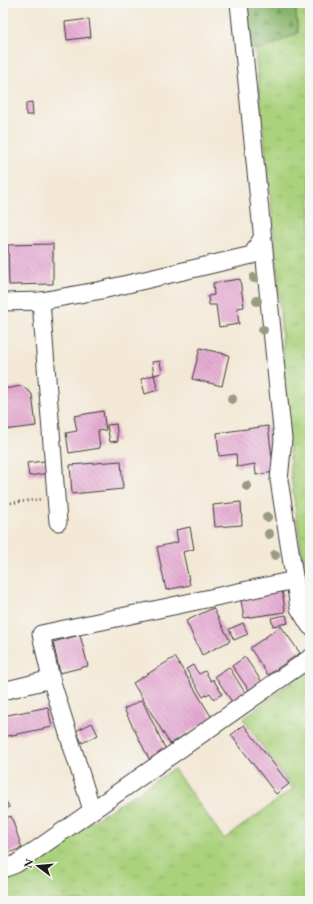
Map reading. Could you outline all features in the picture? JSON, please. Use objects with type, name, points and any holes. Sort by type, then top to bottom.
[{"type":"street","points":[[239,3],[283,439],[280,480],[299,608],[310,626]]},
{"type":"street","points":[[3,302],[41,301],[102,290],[252,255],[262,238]]},
{"type":"street","points":[[252,255],[266,272]]},
{"type":"street","points":[[41,301],[58,522]]},
{"type":"street","points":[[92,810],[51,679],[41,634],[295,580]]},
{"type":"street","points":[[3,869],[16,864],[310,658]]},
{"type":"street","points":[[3,691],[51,679]]},
{"type":"path","points":[[3,504],[57,497]]},
{"type":"green space","points":[[237,3],[295,3],[298,33],[264,49],[236,49],[232,28]]},
{"type":"green space","points":[[295,3],[310,3],[310,603],[308,600],[291,477],[277,262],[255,49],[264,49],[298,33]]},
{"type":"green space","points":[[310,667],[310,901],[3,901],[3,876],[17,870],[174,769],[224,839],[293,789],[243,719]]},
{"type":"building","points":[[89,19],[91,37],[67,40],[65,22]]},
{"type":"building","points":[[32,102],[33,115],[26,115],[26,103]]},
{"type":"building","points":[[53,244],[53,284],[9,285],[8,245]]},
{"type":"building","points":[[240,279],[244,307],[237,308],[239,324],[219,327],[216,305],[209,305],[208,296],[214,295],[213,283]]},
{"type":"building","points":[[200,348],[229,355],[222,386],[192,379]]},
{"type":"building","points":[[160,361],[162,373],[154,375],[152,362]]},
{"type":"building","points":[[154,375],[158,390],[145,394],[141,379]]},
{"type":"building","points":[[22,386],[32,394],[36,426],[3,430],[3,389]]},
{"type":"building","points":[[103,411],[106,430],[98,431],[100,448],[69,453],[66,433],[77,431],[74,416]]},
{"type":"building","points":[[116,424],[118,441],[110,442],[107,425]]},
{"type":"building","points":[[268,426],[274,472],[256,475],[255,464],[237,467],[236,454],[219,456],[217,433]]},
{"type":"building","points":[[53,460],[55,472],[29,476],[27,463]]},
{"type":"building","points":[[121,461],[123,489],[72,494],[70,465]]},
{"type":"building","points":[[241,502],[242,525],[215,527],[213,505]]},
{"type":"building","points":[[190,527],[194,549],[183,552],[190,585],[166,590],[157,547],[178,542],[176,530]]},
{"type":"building","points":[[282,588],[285,612],[244,618],[240,595]]},
{"type":"building","points":[[213,608],[230,641],[202,655],[186,621]]},
{"type":"building","points":[[286,615],[288,623],[273,626],[271,618]]},
{"type":"building","points":[[243,623],[248,634],[234,640],[229,629]]},
{"type":"building","points":[[281,626],[300,653],[268,675],[250,648]]},
{"type":"building","points":[[80,635],[88,666],[60,673],[53,642]]},
{"type":"building","points":[[175,657],[212,718],[170,744],[133,683]]},
{"type":"building","points":[[245,657],[262,682],[249,690],[232,666]]},
{"type":"building","points":[[193,665],[199,674],[205,671],[211,681],[213,679],[222,694],[214,699],[210,693],[203,697],[186,669]]},
{"type":"building","points":[[229,667],[247,696],[234,705],[215,676]]},
{"type":"building","points":[[142,700],[166,750],[149,759],[124,709]]},
{"type":"building","points":[[48,707],[52,727],[3,737],[3,716]]},
{"type":"building","points":[[92,723],[98,735],[82,743],[76,731]]},
{"type":"building","points":[[244,725],[289,784],[276,794],[231,735]]},
{"type":"building","points":[[4,798],[9,807],[3,810],[3,799]]},
{"type":"building","points":[[11,816],[22,848],[3,855],[3,819]]}]
